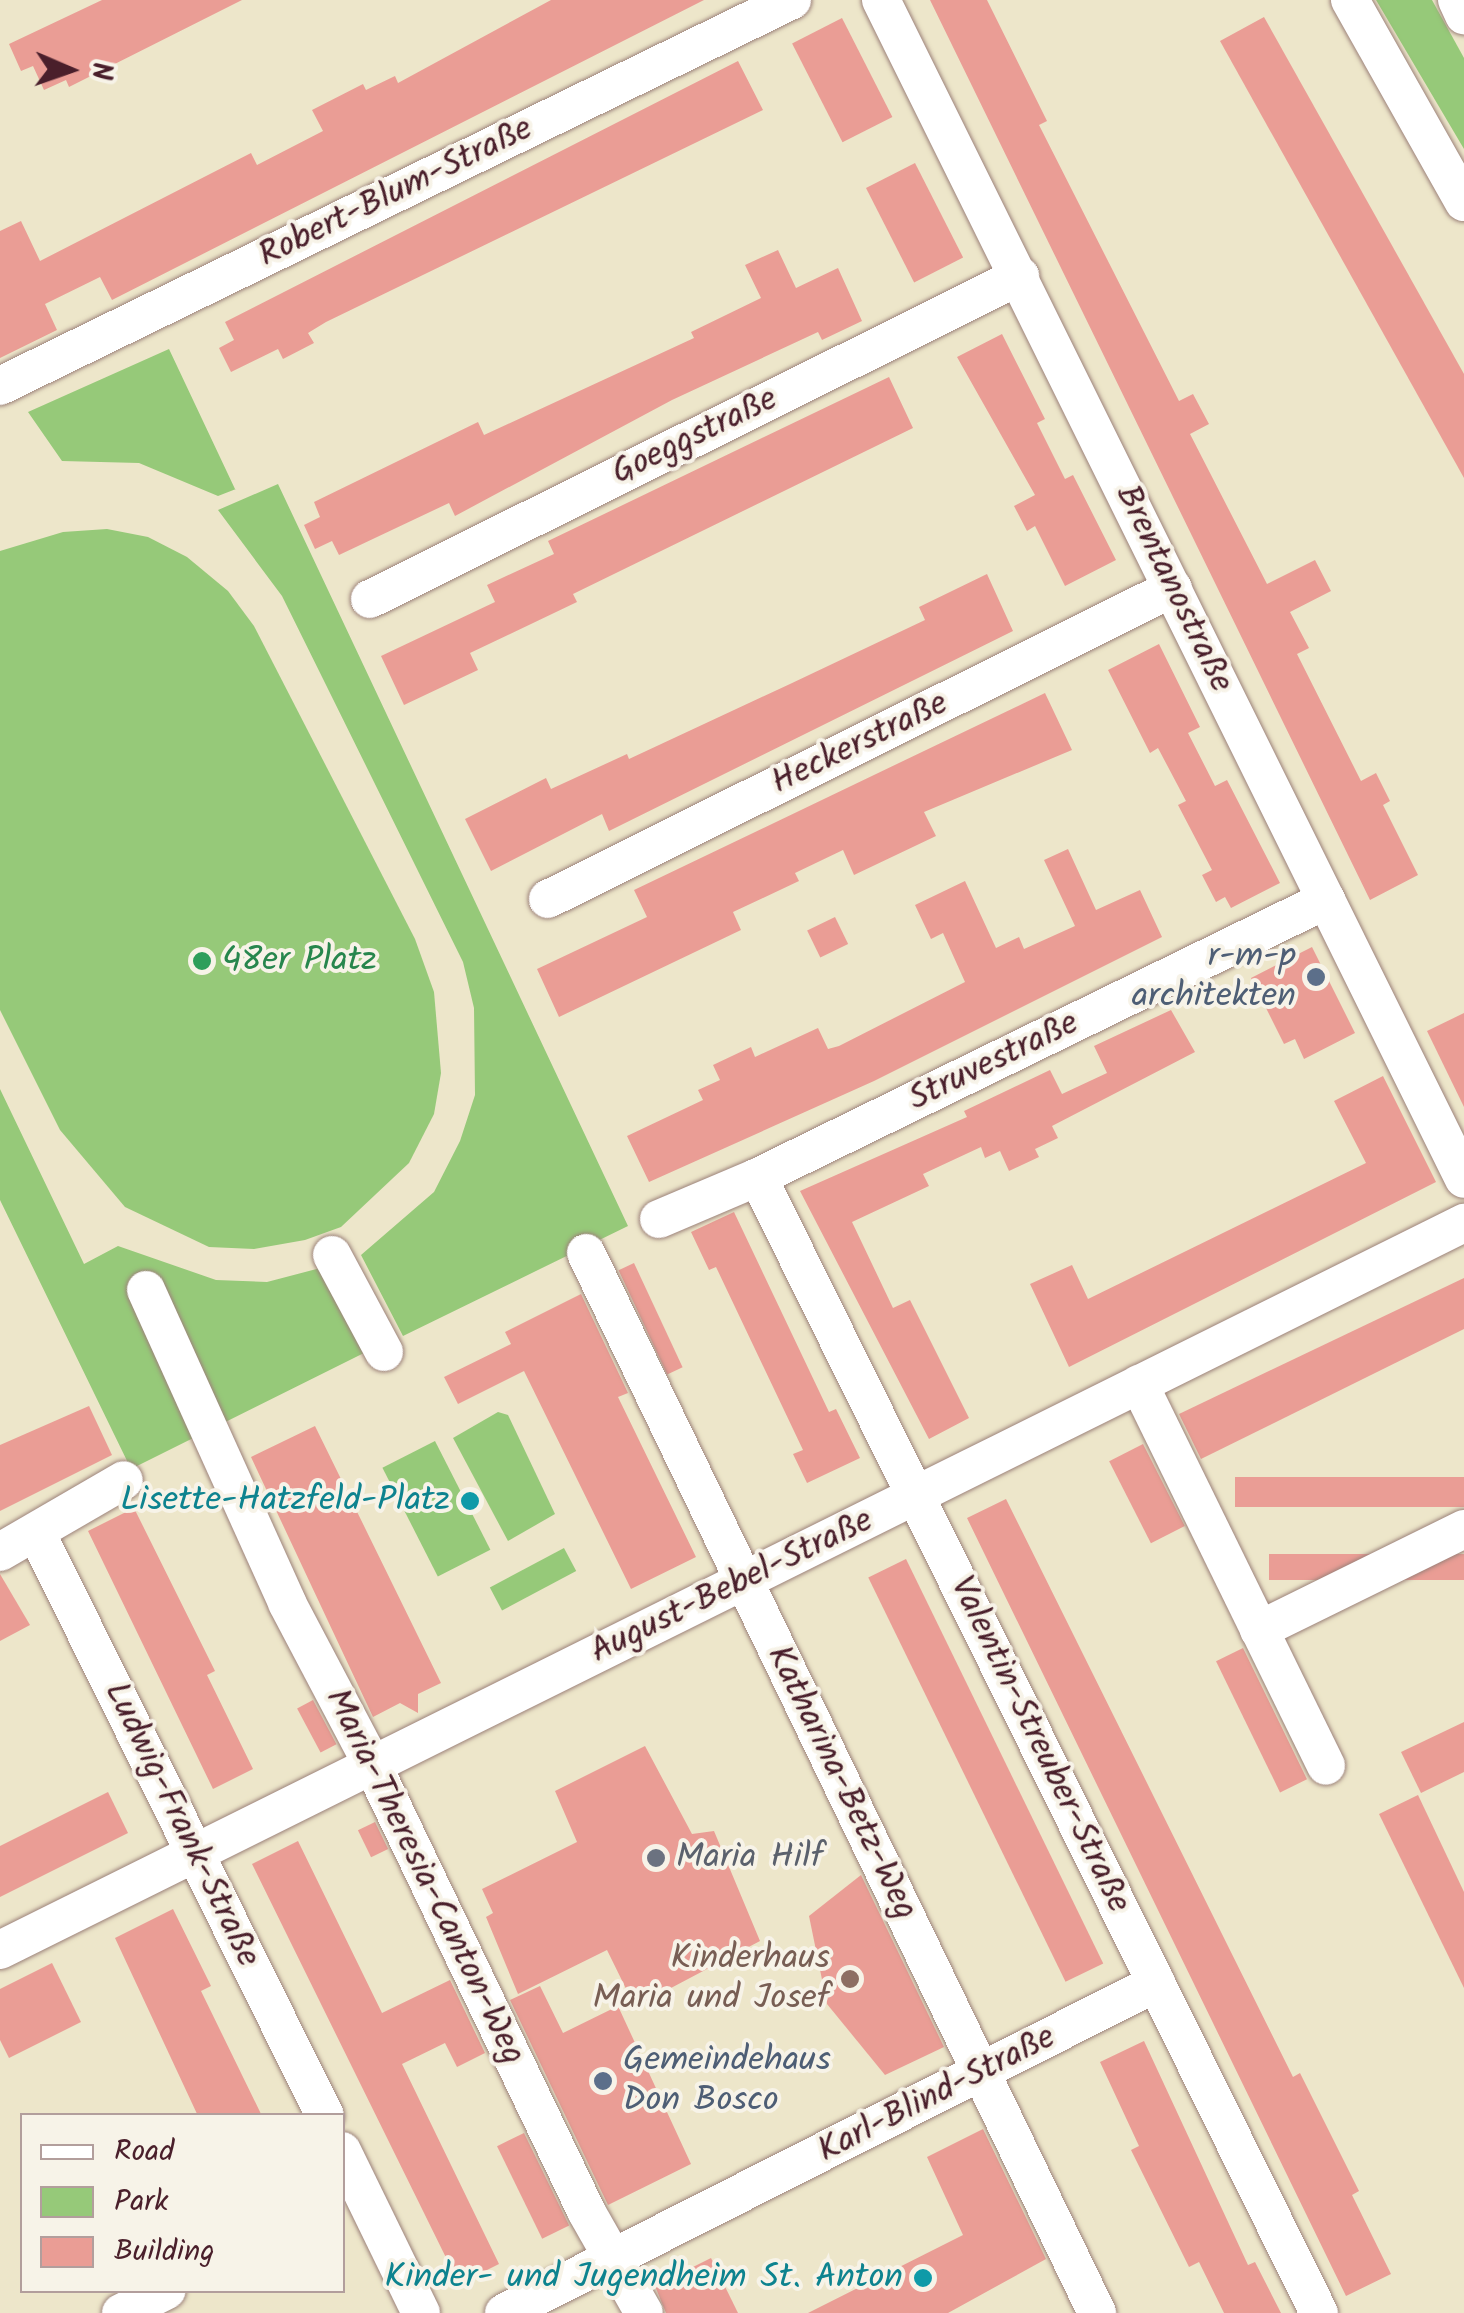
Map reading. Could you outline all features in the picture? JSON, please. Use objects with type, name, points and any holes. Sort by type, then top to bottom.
[{"type":"street","name":"Robert-Blum-Straße","points":[[0,386],[792,0]]},
{"type":"street","name":"Brentanostraße","points":[[881,0],[1464,1179]]},
{"type":"street","points":[[1350,0],[1464,202]]},
{"type":"street","points":[[1457,0],[1464,16]]},
{"type":"street","name":"Goeggstraße","points":[[370,598],[1020,276]]},
{"type":"street","name":"Heckerstraße","points":[[548,899],[1173,588]]},
{"type":"street","name":"Struvestraße","points":[[658,1219],[758,1178],[1326,900]]},
{"type":"street","name":"Valentin-Streuber-Straße","points":[[758,1178],[1319,2313]]},
{"type":"street","name":"August-Bebel-Straße","points":[[0,1950],[1464,1223]]},
{"type":"street","name":"Katharina-Betz-Weg","points":[[586,1253],[1097,2313]]},
{"type":"street","points":[[332,1255],[384,1352]]},
{"type":"street","name":"Maria-Theresia-Canton-Weg","points":[[146,1290],[209,1439],[372,1764],[586,2212],[617,2256],[644,2313]]},
{"type":"street","points":[[1140,1384],[1326,1766]]},
{"type":"street","points":[[0,1552],[36,1534],[58,1514],[124,1480]]},
{"type":"street","points":[[1259,1630],[1464,1529]]},
{"type":"street","name":"Ludwig-Frank-Straße","points":[[36,1534],[324,2113]]},
{"type":"street","name":"Karl-Blind-Straße","points":[[504,2313],[1156,1983]]},
{"type":"street","points":[[345,2164],[353,2200],[422,2313]]},
{"type":"street","points":[[120,2313],[161,2293]]},
{"type":"green space","points":[[1376,0],[1432,0],[1464,58],[1464,149]]},
{"type":"green space","points":[[169,349],[236,489],[218,496],[139,463],[62,461],[28,412]]},
{"type":"green space","points":[[278,484],[628,1226],[403,1336],[361,1255],[434,1192],[460,1141],[475,1095],[474,1008],[463,962],[282,596],[218,510]]},
{"type":"green space","points":[[107,529],[148,537],[187,557],[228,591],[254,626],[415,939],[434,992],[441,1073],[434,1114],[409,1163],[341,1227],[305,1240],[254,1249],[209,1247],[125,1207],[60,1130],[0,1010],[0,551],[63,532]]},
{"type":"green space","points":[[0,1089],[84,1264],[118,1246],[216,1280],[267,1282],[328,1266],[372,1349],[131,1469],[0,1200]]},
{"type":"green space","points":[[498,1412],[508,1415],[555,1514],[508,1541],[453,1438]]},
{"type":"green space","points":[[435,1441],[490,1550],[438,1576],[382,1468]]},
{"type":"green space","points":[[564,1548],[576,1571],[502,1610],[490,1587]]},
{"type":"building","points":[[102,0],[242,0],[69,87],[66,80],[44,90],[33,66],[21,71],[9,44]]},
{"type":"building","points":[[551,0],[704,0],[112,300],[100,277],[45,304],[57,330],[0,358],[0,231],[21,221],[40,261],[251,153],[257,165],[323,131],[312,110],[363,84],[366,90],[395,76],[398,83]]},
{"type":"building","points":[[930,0],[987,0],[1047,121],[1039,125],[1179,401],[1193,394],[1209,424],[1190,434],[1267,584],[1315,560],[1331,591],[1290,612],[1309,648],[1297,654],[1361,781],[1376,773],[1390,801],[1383,805],[1418,875],[1370,900]]},
{"type":"building","points":[[1264,17],[1464,374],[1464,478],[1220,41]]},
{"type":"building","points":[[842,18],[892,117],[842,142],[792,43]]},
{"type":"building","points":[[738,61],[763,110],[326,322],[308,333],[314,343],[283,359],[278,349],[231,372],[219,348],[234,340],[225,322]]},
{"type":"building","points":[[915,163],[963,257],[914,282],[866,188]]},
{"type":"building","points":[[778,250],[796,288],[838,268],[862,321],[822,340],[818,332],[672,400],[455,516],[449,503],[339,555],[332,541],[315,549],[304,525],[320,517],[314,502],[478,422],[484,435],[694,338],[691,332],[761,298],[745,265]]},
{"type":"building","points":[[1002,334],[1045,419],[1037,423],[1065,479],[1073,475],[1116,560],[1065,586],[1035,526],[1027,531],[1014,506],[1035,495],[957,357]]},
{"type":"building","points":[[889,377],[913,428],[573,594],[577,602],[470,653],[478,670],[404,705],[381,656],[495,602],[487,585],[554,554],[548,541]]},
{"type":"building","points":[[987,574],[1013,631],[609,831],[602,814],[491,871],[465,819],[546,778],[551,789],[627,754],[629,759],[790,684],[925,620],[919,607]]},
{"type":"building","points":[[1159,644],[1200,727],[1188,733],[1215,786],[1227,780],[1280,883],[1231,908],[1225,897],[1216,902],[1202,875],[1212,870],[1178,805],[1186,801],[1158,748],[1150,753],[1108,670]]},
{"type":"building","points":[[1045,693],[1072,750],[924,812],[936,836],[854,875],[843,850],[795,873],[799,881],[733,912],[741,930],[559,1017],[537,969],[647,917],[634,890]]},
{"type":"building","points":[[1068,849],[1096,910],[1140,890],[1162,937],[874,1081],[649,1182],[627,1136],[703,1100],[698,1090],[720,1080],[713,1065],[751,1047],[755,1057],[818,1028],[828,1049],[839,1046],[965,982],[943,933],[931,939],[915,905],[965,881],[996,948],[1019,937],[1024,949],[1075,926],[1044,860]]},
{"type":"building","points":[[835,917],[848,944],[820,958],[807,931]]},
{"type":"building","points":[[1312,947],[1355,1033],[1304,1059],[1295,1039],[1284,1044],[1251,978]]},
{"type":"building","points":[[1171,1010],[1195,1052],[1052,1126],[1058,1138],[1035,1149],[1039,1157],[1009,1171],[1000,1151],[985,1158],[981,1147],[923,1174],[929,1186],[852,1222],[893,1308],[910,1300],[969,1418],[929,1439],[800,1191],[967,1117],[964,1111],[1050,1070],[1062,1094],[1107,1073],[1094,1046]]},
{"type":"building","points":[[1464,1013],[1464,1107],[1427,1031]]},
{"type":"building","points":[[1383,1076],[1436,1182],[1069,1367],[1030,1284],[1072,1265],[1088,1299],[1366,1163],[1334,1101]]},
{"type":"building","points":[[734,1212],[829,1412],[836,1409],[860,1458],[807,1483],[793,1454],[803,1450],[716,1267],[709,1270],[691,1232]]},
{"type":"building","points":[[634,1263],[683,1367],[667,1374],[619,1270]]},
{"type":"building","points":[[1464,1278],[1464,1329],[1201,1459],[1179,1414]]},
{"type":"building","points":[[581,1294],[628,1393],[618,1397],[696,1557],[631,1589],[524,1371],[458,1404],[444,1377],[511,1344],[505,1332]]},
{"type":"building","points":[[89,1406],[112,1455],[0,1511],[0,1445]]},
{"type":"building","points":[[315,1426],[441,1683],[418,1694],[418,1713],[400,1703],[373,1717],[251,1457]]},
{"type":"building","points":[[1143,1444],[1185,1526],[1151,1543],[1109,1461]]},
{"type":"building","points":[[1235,1477],[1464,1477],[1464,1507],[1235,1507]]},
{"type":"building","points":[[1006,1499],[1293,2077],[1300,2073],[1359,2191],[1352,2195],[1391,2274],[1346,2296],[967,1518]]},
{"type":"building","points":[[134,1508],[215,1671],[207,1675],[253,1769],[213,1789],[88,1531]]},
{"type":"building","points":[[1269,1554],[1464,1554],[1464,1580],[1269,1580]]},
{"type":"building","points":[[906,1559],[1103,1963],[1066,1982],[868,1577]]},
{"type":"building","points":[[0,1574],[30,1625],[0,1641]]},
{"type":"building","points":[[1243,1648],[1307,1779],[1280,1792],[1216,1661]]},
{"type":"building","points":[[313,1700],[336,1744],[321,1753],[297,1708]]},
{"type":"building","points":[[1464,1722],[1464,1772],[1421,1793],[1401,1752]]},
{"type":"building","name":"Maria Hilf","points":[[645,1746],[692,1834],[714,1831],[760,1941],[635,2007],[607,1950],[518,1994],[486,1917],[493,1913],[482,1889],[577,1842],[555,1791]]},
{"type":"building","points":[[108,1792],[128,1833],[0,1897],[0,1846]]},
{"type":"building","points":[[1418,1795],[1464,1892],[1464,1988],[1379,1814]]},
{"type":"building","points":[[375,1822],[388,1849],[371,1857],[358,1830]]},
{"type":"building","points":[[298,1841],[382,2013],[450,1980],[485,2053],[457,2067],[445,2043],[402,2064],[499,2264],[459,2284],[252,1864]]},
{"type":"building","points":[[861,1875],[944,2047],[885,2075],[827,2004],[809,1916]]},
{"type":"building","points":[[173,1909],[211,1986],[201,1991],[261,2113],[197,2113],[115,1938]]},
{"type":"building","points":[[52,1963],[81,2022],[9,2058],[0,2040],[0,1989]]},
{"type":"building","name":"Gemeindehaus Don Bosco","points":[[540,1986],[563,2033],[618,2006],[691,2164],[608,2205],[510,2000]]},
{"type":"building","points":[[1144,2041],[1248,2265],[1255,2262],[1281,2313],[1224,2313],[1199,2262],[1189,2267],[1131,2150],[1139,2146],[1100,2062]]},
{"type":"building","points":[[983,2129],[1046,2259],[948,2313],[808,2313],[963,2235],[927,2157]]},
{"type":"building","points":[[524,2133],[569,2226],[542,2239],[497,2146]]},
{"type":"building","name":"Kinder- und Jugendheim St. Anton","points":[[711,2258],[738,2313],[666,2313],[655,2286]]},
{"type":"place","name":"48er Platz","points":[[202,961]]},
{"type":"place","name":"r-m-p architekten","points":[[1316,977]]},
{"type":"place","name":"Lisette-Hatzfeld-Platz","points":[[470,1501]]},
{"type":"place","name":"Maria Hilf","points":[[656,1858]]},
{"type":"place","name":"Kinderhaus Maria und Josef","points":[[850,1979]]},
{"type":"place","name":"Gemeindehaus Don Bosco","points":[[603,2081]]},
{"type":"place","name":"Kinder- und Jugendheim St. Anton","points":[[923,2278]]}]
